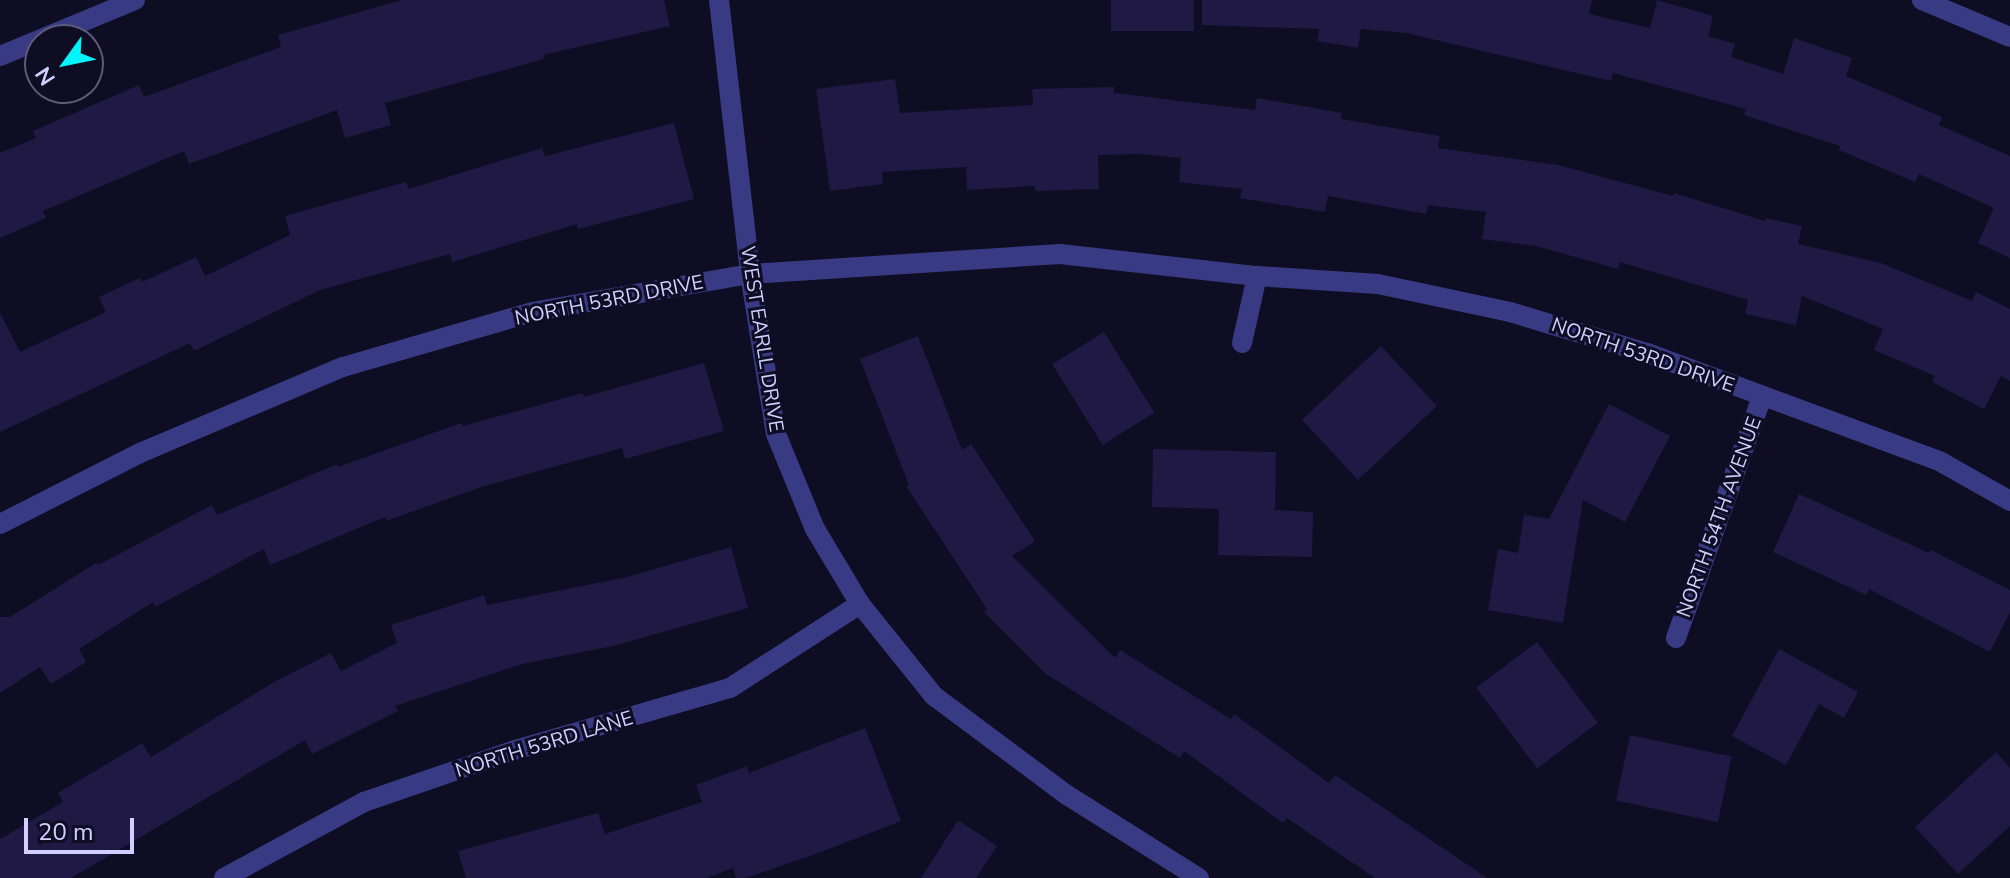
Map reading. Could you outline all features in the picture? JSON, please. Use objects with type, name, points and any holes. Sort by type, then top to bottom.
[{"type":"street","points":[[0,56],[135,0]]},
{"type":"street","name":"WEST EARLL DRIVE","points":[[719,0],[750,274],[776,434],[815,529],[860,604],[934,696],[1067,795],[1199,878]]},
{"type":"street","points":[[1922,0],[2010,37]]},
{"type":"street","name":"NORTH 53RD DRIVE","points":[[0,524],[140,453],[343,367],[532,312],[750,274],[1060,254],[1257,276],[1378,284],[1510,312],[1647,353],[1941,462],[2010,501]]},
{"type":"street","points":[[1242,343],[1257,276]]},
{"type":"street","name":"NORTH 54TH AVENUE","points":[[1676,638],[1762,396]]},
{"type":"street","name":"NORTH 53RD LANE","points":[[224,878],[364,802],[515,750],[730,688],[860,604]]},
{"type":"building","points":[[402,0],[664,0],[670,26],[543,55],[544,59],[385,103],[391,125],[345,138],[337,110],[189,164],[184,151],[43,211],[46,218],[0,238],[0,153],[36,138],[33,131],[95,104],[104,104],[104,100],[139,85],[144,97],[281,47],[278,35]]},
{"type":"building","points":[[1111,0],[1194,0],[1194,31],[1111,31]]},
{"type":"building","points":[[1202,0],[1592,0],[1589,14],[1650,28],[1657,0],[1713,16],[1708,36],[1735,44],[1731,57],[1783,74],[1794,38],[1852,58],[1846,76],[1942,117],[1939,125],[2010,156],[2010,258],[1978,243],[1994,208],[1919,174],[1915,182],[1839,150],[1840,146],[1744,115],[1746,109],[1613,73],[1611,81],[1406,33],[1361,29],[1358,48],[1317,41],[1319,29],[1202,25]]},
{"type":"building","points":[[895,79],[900,113],[1033,105],[1032,89],[1114,87],[1114,93],[1255,110],[1257,98],[1342,113],[1341,119],[1440,136],[1438,148],[1558,165],[1673,196],[1674,193],[1765,221],[1766,218],[1802,226],[1798,244],[1881,263],[1972,301],[1976,292],[2010,309],[2010,381],[2001,376],[1984,409],[1932,382],[1935,376],[1874,350],[1883,329],[1802,296],[1796,325],[1745,314],[1748,300],[1620,262],[1618,269],[1536,246],[1482,239],[1486,212],[1428,205],[1426,214],[1328,196],[1325,212],[1240,198],[1242,189],[1179,182],[1181,158],[1140,154],[1098,155],[1099,189],[1035,191],[1035,186],[967,190],[966,167],[882,172],[883,184],[830,191],[816,89]]},
{"type":"building","points":[[674,123],[694,199],[578,229],[577,224],[452,262],[450,254],[320,290],[194,351],[190,343],[0,432],[0,313],[20,352],[106,312],[99,297],[140,278],[142,282],[196,257],[205,276],[290,235],[285,216],[406,182],[409,189],[542,148],[545,156]]},
{"type":"building","points":[[1104,332],[1154,413],[1103,445],[1052,364]]},
{"type":"building","points":[[918,336],[962,450],[971,444],[1035,541],[1012,556],[1115,658],[1120,650],[1231,719],[1234,714],[1329,783],[1335,775],[1487,878],[1375,878],[1287,818],[1283,823],[1184,751],[1180,758],[1046,674],[984,612],[987,609],[906,486],[909,485],[860,359]]},
{"type":"building","points":[[1381,346],[1437,406],[1358,480],[1302,420]]},
{"type":"building","points":[[704,363],[724,431],[625,459],[622,448],[481,487],[386,521],[385,517],[270,565],[264,549],[155,607],[153,602],[79,649],[86,662],[51,684],[40,667],[0,693],[0,617],[10,617],[96,563],[98,565],[212,505],[217,515],[337,464],[338,467],[461,423],[463,426],[583,393],[584,397]]},
{"type":"building","points":[[1609,404],[1670,436],[1625,522],[1583,500],[1563,623],[1488,610],[1498,549],[1518,553],[1524,515],[1549,519]]},
{"type":"building","points":[[1153,449],[1276,452],[1275,510],[1313,512],[1312,557],[1218,555],[1219,509],[1152,507]]},
{"type":"building","points":[[1799,494],[1929,553],[1931,550],[2010,590],[2010,612],[1990,652],[1869,589],[1866,595],[1773,552]]},
{"type":"building","points":[[731,547],[748,608],[613,646],[522,664],[395,706],[398,711],[312,754],[305,740],[71,878],[0,878],[0,839],[63,802],[58,793],[142,743],[151,757],[276,681],[331,653],[341,671],[397,643],[391,625],[484,595],[487,605],[627,577]]},
{"type":"building","points":[[1537,642],[1598,723],[1537,768],[1476,688]]},
{"type":"building","points":[[1779,649],[1858,692],[1844,718],[1819,704],[1786,765],[1732,736]]},
{"type":"building","points":[[865,728],[901,821],[821,852],[746,878],[736,878],[733,868],[707,878],[466,878],[458,851],[598,813],[605,834],[702,802],[696,785],[747,766],[749,773]]},
{"type":"building","points":[[1630,735],[1732,757],[1718,822],[1616,801]]},
{"type":"building","points":[[1996,752],[2010,768],[2010,826],[1958,874],[1915,827]]},
{"type":"building","points":[[958,820],[997,846],[976,878],[921,878]]}]
